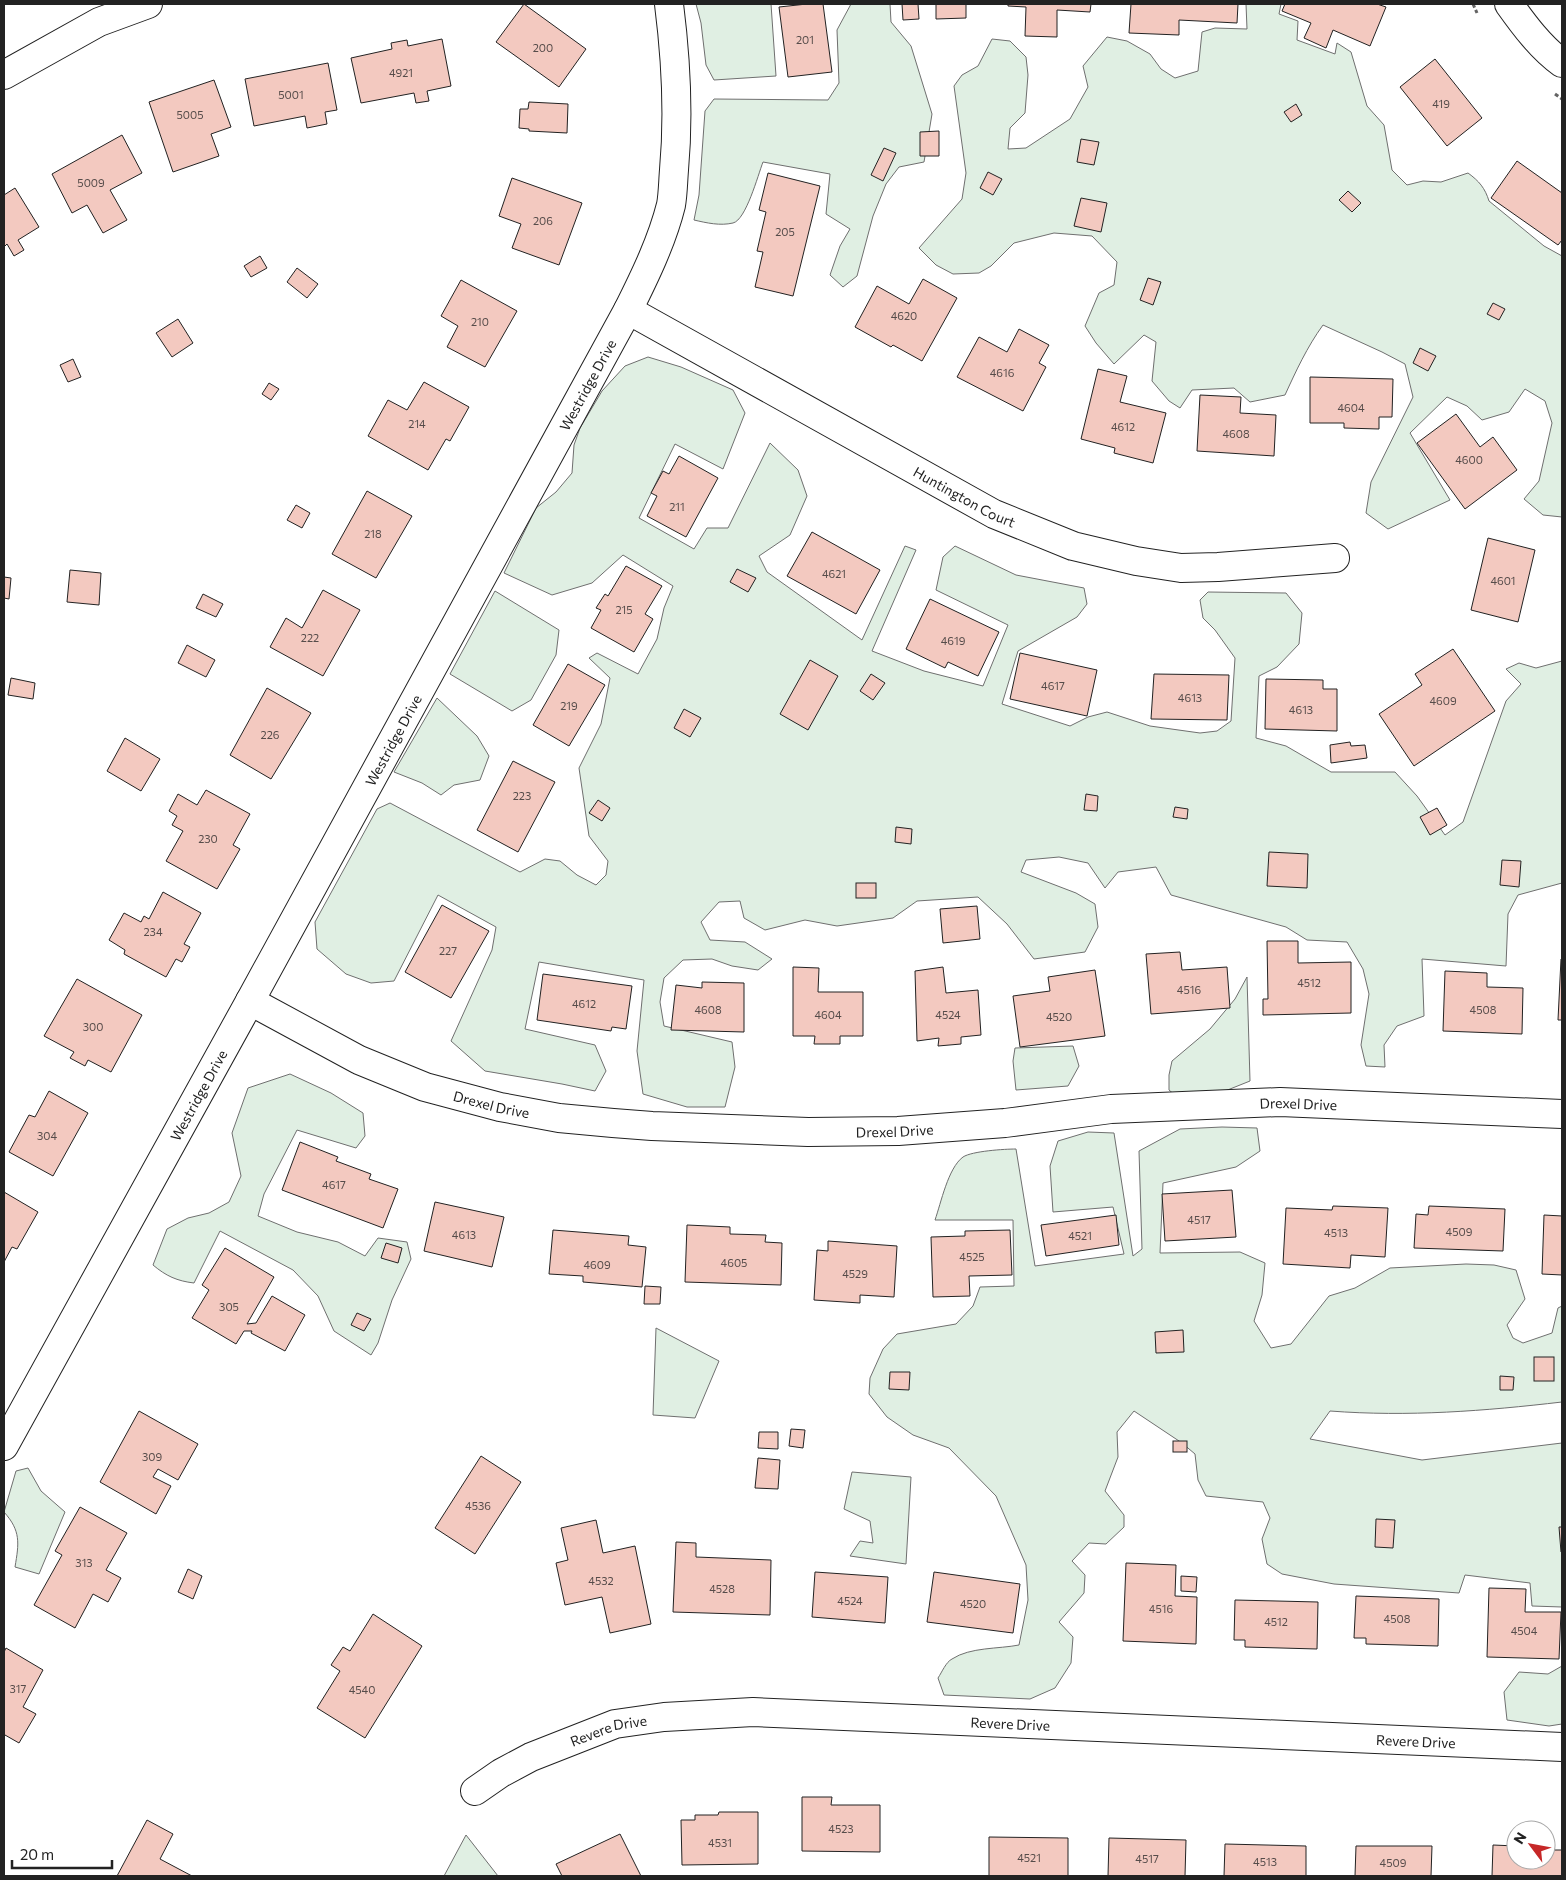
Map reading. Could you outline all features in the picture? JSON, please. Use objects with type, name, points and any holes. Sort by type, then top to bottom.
[{"type":"street","points":[[4,75],[99,22],[148,4]]},
{"type":"street","name":"Westridge Drive","points":[[4,1446],[250,1001],[628,310],[651,264],[671,204],[676,146],[674,45],[669,4]]},
{"type":"street","points":[[1509,4],[1524,25],[1562,63]]},
{"type":"street","name":"Huntington Court","points":[[628,310],[994,514],[1073,546],[1136,561],[1181,568],[1335,558]]},
{"type":"street","name":"Drexel Drive","points":[[250,1001],[359,1060],[425,1087],[500,1107],[549,1117],[623,1124],[808,1132],[898,1131],[1005,1123],[1111,1109],[1280,1102],[1562,1114]]},
{"type":"street","name":"Revere Drive","points":[[475,1791],[500,1773],[531,1757],[615,1724],[664,1717],[753,1712],[1562,1747]]},
{"type":"green space","points":[[696,4],[771,4],[776,76],[714,80],[706,65],[701,23]]},
{"type":"green space","points":[[851,4],[890,4],[891,22],[911,46],[932,114],[924,162],[899,167],[886,184],[873,216],[857,276],[843,287],[830,275],[840,246],[850,229],[826,214],[830,174],[763,162],[747,206],[738,220],[733,223],[723,224],[694,220],[699,195],[705,111],[714,99],[828,100],[839,83],[837,30]]},
{"type":"green space","points":[[1246,4],[1281,4],[1279,14],[1298,21],[1297,40],[1335,54],[1337,43],[1351,52],[1367,106],[1384,125],[1392,170],[1407,185],[1423,181],[1441,182],[1468,173],[1481,185],[1489,201],[1544,246],[1562,256],[1562,517],[1543,515],[1524,499],[1539,481],[1552,423],[1545,401],[1525,389],[1509,412],[1482,420],[1467,406],[1447,397],[1410,433],[1450,500],[1388,529],[1366,513],[1371,482],[1413,397],[1405,364],[1323,325],[1307,350],[1285,395],[1250,402],[1234,388],[1192,390],[1180,408],[1169,401],[1152,381],[1156,342],[1144,335],[1114,364],[1096,343],[1085,326],[1099,293],[1114,285],[1117,262],[1092,236],[1054,233],[1014,243],[991,266],[979,273],[953,274],[936,265],[919,248],[962,199],[966,173],[954,86],[962,75],[978,66],[992,39],[1010,41],[1026,57],[1028,75],[1025,113],[1010,128],[1008,149],[1026,148],[1070,119],[1088,87],[1083,66],[1107,37],[1127,41],[1150,54],[1161,69],[1175,78],[1198,71],[1202,32],[1215,28],[1247,29]]},
{"type":"green space","points":[[648,357],[681,367],[733,390],[745,413],[723,469],[675,444],[639,518],[694,549],[707,528],[728,528],[770,443],[798,470],[807,496],[790,535],[759,556],[767,572],[862,640],[905,546],[916,550],[872,651],[924,671],[983,686],[1008,625],[936,590],[943,557],[955,546],[1016,575],[1084,588],[1087,604],[1077,617],[1018,651],[1002,704],[1070,726],[1088,717],[1107,712],[1150,726],[1200,733],[1217,731],[1231,721],[1235,658],[1215,630],[1203,618],[1200,600],[1208,592],[1286,593],[1302,613],[1299,644],[1277,667],[1259,676],[1256,738],[1286,746],[1331,772],[1395,772],[1417,796],[1445,835],[1463,822],[1506,701],[1521,684],[1506,669],[1519,663],[1536,668],[1562,661],[1562,883],[1518,895],[1508,914],[1506,966],[1422,959],[1424,1016],[1397,1026],[1384,1045],[1385,1067],[1366,1066],[1361,1045],[1369,994],[1363,969],[1347,942],[1307,940],[1286,927],[1171,895],[1156,867],[1118,872],[1105,888],[1088,863],[1059,857],[1026,860],[1021,872],[1076,893],[1095,904],[1098,927],[1085,952],[1034,959],[1007,924],[978,897],[917,901],[893,918],[837,926],[805,920],[765,930],[744,918],[740,901],[719,902],[701,922],[710,940],[745,942],[772,959],[758,970],[732,966],[712,959],[683,960],[664,978],[660,1002],[664,1026],[732,1042],[735,1067],[725,1107],[687,1107],[643,1094],[637,1051],[644,980],[539,962],[525,1029],[595,1045],[606,1071],[595,1091],[485,1071],[451,1041],[492,950],[496,927],[438,895],[394,981],[371,983],[346,974],[317,949],[315,922],[377,809],[390,803],[520,872],[545,859],[560,861],[577,875],[596,885],[606,875],[608,861],[589,836],[579,768],[601,724],[610,678],[589,658],[597,653],[638,674],[657,639],[664,608],[673,586],[623,555],[592,583],[552,595],[504,573],[536,508],[556,492],[572,473],[574,445],[580,428],[602,391],[625,366]]},
{"type":"green space","points":[[495,591],[559,630],[556,655],[531,700],[512,711],[450,674]]},
{"type":"green space","points":[[437,698],[477,736],[489,756],[480,780],[454,785],[441,795],[422,783],[394,772]]},
{"type":"green space","points":[[1247,977],[1250,1081],[1220,1093],[1183,1102],[1169,1090],[1169,1075],[1172,1061],[1210,1029],[1235,999]]},
{"type":"green space","points":[[1073,1046],[1079,1066],[1068,1086],[1016,1090],[1013,1061],[1015,1048]]},
{"type":"green space","points":[[290,1074],[331,1093],[363,1113],[365,1136],[356,1148],[297,1130],[264,1194],[258,1216],[297,1232],[338,1242],[365,1256],[378,1238],[407,1242],[411,1259],[392,1300],[378,1343],[371,1355],[334,1331],[318,1296],[293,1270],[220,1231],[194,1283],[172,1277],[153,1265],[167,1229],[188,1218],[209,1213],[229,1202],[241,1176],[232,1133],[248,1088]]},
{"type":"green space","points":[[1257,1128],[1260,1151],[1236,1167],[1163,1183],[1160,1253],[1240,1252],[1265,1263],[1262,1295],[1254,1321],[1271,1348],[1291,1344],[1329,1296],[1355,1288],[1390,1268],[1466,1264],[1494,1265],[1516,1270],[1525,1299],[1507,1325],[1513,1338],[1523,1343],[1552,1333],[1558,1308],[1562,1306],[1562,1402],[1446,1412],[1359,1413],[1330,1411],[1310,1439],[1422,1460],[1562,1443],[1562,1607],[1532,1606],[1530,1583],[1465,1575],[1459,1593],[1334,1584],[1282,1574],[1267,1564],[1262,1539],[1270,1518],[1263,1502],[1206,1496],[1198,1480],[1195,1454],[1182,1443],[1134,1411],[1117,1432],[1118,1457],[1105,1491],[1124,1515],[1124,1527],[1106,1544],[1089,1543],[1072,1561],[1085,1575],[1084,1593],[1059,1622],[1073,1637],[1071,1663],[1055,1688],[1030,1699],[944,1695],[938,1678],[950,1660],[976,1650],[1019,1645],[1028,1600],[1026,1565],[996,1496],[949,1448],[913,1435],[887,1417],[869,1394],[870,1378],[883,1349],[897,1334],[956,1324],[973,1306],[980,1287],[1014,1286],[1013,1220],[935,1220],[949,1177],[958,1162],[967,1155],[1016,1149],[1035,1266],[1124,1254],[1113,1207],[1053,1212],[1050,1166],[1058,1141],[1088,1132],[1114,1133],[1133,1256],[1142,1249],[1139,1151],[1180,1129]]},
{"type":"green space","points":[[656,1328],[719,1361],[695,1418],[653,1415]]},
{"type":"green space","points":[[28,1468],[41,1491],[65,1512],[39,1574],[15,1567],[18,1544],[16,1531],[4,1512],[16,1471]]},
{"type":"green space","points":[[852,1472],[911,1477],[906,1564],[850,1556],[860,1541],[873,1543],[870,1521],[844,1509]]},
{"type":"green space","points":[[1562,1666],[1562,1724],[1549,1726],[1507,1720],[1504,1692],[1519,1672],[1548,1674]]},
{"type":"green space","points":[[466,1835],[498,1876],[444,1876]]},
{"type":"building","points":[[524,4],[586,49],[559,87],[496,42]]},
{"type":"building","points":[[823,4],[832,72],[788,77],[779,7]]},
{"type":"building","points":[[902,4],[918,4],[919,19],[903,20]]},
{"type":"building","points":[[936,4],[966,4],[966,18],[936,19]]},
{"type":"building","points":[[1008,4],[1091,4],[1090,12],[1057,10],[1057,37],[1025,36],[1026,7],[1008,6]]},
{"type":"building","points":[[1131,4],[1238,4],[1237,23],[1179,20],[1179,35],[1129,33]]},
{"type":"building","points":[[1285,4],[1377,4],[1386,7],[1370,46],[1333,30],[1326,48],[1304,38],[1311,23],[1282,11]]},
{"type":"building","points":[[442,39],[451,86],[427,91],[429,101],[416,103],[414,93],[361,103],[351,58],[392,49],[391,43],[407,40],[408,46]]},
{"type":"building","points":[[1435,59],[1482,118],[1447,146],[1400,87]]},
{"type":"building","points":[[328,63],[337,110],[325,112],[327,124],[307,128],[305,116],[254,126],[245,79]]},
{"type":"building","points":[[214,80],[231,127],[211,134],[219,156],[173,172],[149,102]]},
{"type":"building","points":[[529,102],[568,104],[567,133],[529,131],[529,129],[519,128],[520,109],[528,109]]},
{"type":"building","points":[[1296,104],[1302,115],[1291,122],[1284,112]]},
{"type":"building","points":[[939,131],[939,156],[920,156],[920,132]]},
{"type":"building","points":[[122,135],[142,173],[110,190],[127,220],[103,233],[87,205],[72,213],[52,174]]},
{"type":"building","points":[[1081,139],[1099,142],[1094,165],[1077,162]]},
{"type":"building","points":[[884,148],[896,153],[883,181],[871,175]]},
{"type":"building","points":[[1517,161],[1562,193],[1562,240],[1558,245],[1491,198]]},
{"type":"building","points":[[988,172],[1002,179],[993,195],[980,188]]},
{"type":"building","points":[[768,173],[820,186],[793,296],[755,287],[763,252],[757,251],[766,212],[759,210]]},
{"type":"building","points":[[512,178],[582,203],[559,265],[512,248],[521,224],[499,216]]},
{"type":"building","points":[[15,188],[39,227],[18,240],[24,250],[14,256],[7,244],[4,247],[4,195]]},
{"type":"building","points":[[1348,191],[1361,203],[1352,212],[1339,200]]},
{"type":"building","points":[[1081,198],[1107,203],[1101,232],[1074,226]]},
{"type":"building","points":[[260,256],[267,268],[251,277],[244,266]]},
{"type":"building","points":[[297,268],[318,284],[307,298],[287,282]]},
{"type":"building","points":[[1148,278],[1161,282],[1153,305],[1140,300]]},
{"type":"building","points":[[923,279],[957,298],[922,361],[893,345],[891,347],[855,327],[877,286],[909,304]]},
{"type":"building","points":[[461,280],[517,311],[485,367],[447,347],[458,326],[441,316]]},
{"type":"building","points":[[1493,303],[1505,309],[1499,320],[1487,314]]},
{"type":"building","points":[[178,319],[193,343],[172,357],[156,333]]},
{"type":"building","points":[[1019,329],[1049,345],[1039,363],[1046,367],[1023,411],[957,377],[979,337],[1007,352]]},
{"type":"building","points":[[1420,348],[1436,356],[1428,371],[1413,363]]},
{"type":"building","points":[[73,359],[81,377],[68,382],[60,365]]},
{"type":"building","points":[[1098,369],[1127,376],[1120,402],[1166,413],[1153,463],[1114,453],[1115,448],[1081,439]]},
{"type":"building","points":[[1310,377],[1393,379],[1392,417],[1379,417],[1379,429],[1344,428],[1344,423],[1310,423]]},
{"type":"building","points":[[424,382],[469,407],[450,441],[446,439],[428,470],[368,436],[388,400],[407,410]]},
{"type":"building","points":[[269,383],[279,389],[271,400],[262,394]]},
{"type":"building","points":[[1200,395],[1241,397],[1240,413],[1276,415],[1274,456],[1197,451]]},
{"type":"building","points":[[1456,414],[1480,447],[1493,437],[1517,470],[1465,509],[1417,443]]},
{"type":"building","points":[[679,456],[718,478],[686,537],[647,516],[657,496],[651,493],[663,471],[669,474]]},
{"type":"building","points":[[367,491],[412,516],[376,578],[332,554]]},
{"type":"building","points":[[296,505],[310,513],[302,528],[287,520]]},
{"type":"building","points":[[812,532],[880,570],[856,614],[787,576]]},
{"type":"building","points":[[1488,538],[1535,550],[1518,622],[1471,610]]},
{"type":"building","points":[[626,566],[662,586],[645,614],[653,619],[634,652],[591,628],[601,610],[596,608],[605,594],[608,596]]},
{"type":"building","points":[[737,569],[756,578],[748,592],[730,582]]},
{"type":"building","points":[[70,570],[101,573],[99,605],[67,602]]},
{"type":"building","points":[[4,577],[11,578],[9,599],[4,598]]},
{"type":"building","points":[[323,590],[360,610],[323,676],[270,647],[286,618],[302,628]]},
{"type":"building","points":[[203,594],[223,604],[216,617],[196,608]]},
{"type":"building","points":[[930,599],[999,632],[978,676],[948,662],[945,668],[906,649]]},
{"type":"building","points":[[187,645],[215,660],[206,677],[178,663]]},
{"type":"building","points":[[1453,649],[1495,711],[1414,766],[1379,714],[1422,685],[1415,674]]},
{"type":"building","points":[[1020,653],[1097,670],[1087,716],[1010,699]]},
{"type":"building","points":[[810,660],[838,676],[808,730],[780,714]]},
{"type":"building","points":[[568,664],[605,685],[569,746],[533,725]]},
{"type":"building","points":[[871,674],[885,683],[873,700],[860,691]]},
{"type":"building","points":[[1154,674],[1229,675],[1227,720],[1151,719]]},
{"type":"building","points":[[11,678],[35,683],[33,699],[8,695]]},
{"type":"building","points":[[1266,679],[1323,680],[1323,689],[1337,689],[1337,731],[1265,729]]},
{"type":"building","points":[[267,688],[311,713],[271,779],[230,755]]},
{"type":"building","points":[[684,709],[701,718],[690,737],[674,728]]},
{"type":"building","points":[[125,738],[160,759],[141,791],[107,771]]},
{"type":"building","points":[[1350,742],[1351,746],[1365,745],[1367,758],[1331,763],[1330,745]]},
{"type":"building","points":[[513,761],[555,782],[518,852],[477,830]]},
{"type":"building","points":[[206,790],[250,814],[233,845],[240,849],[217,889],[166,861],[183,831],[172,825],[177,816],[169,811],[178,794],[197,805]]},
{"type":"building","points":[[1086,794],[1098,796],[1097,811],[1084,810]]},
{"type":"building","points":[[598,800],[610,808],[602,821],[589,813]]},
{"type":"building","points":[[1175,807],[1188,809],[1187,819],[1173,817]]},
{"type":"building","points":[[1437,808],[1447,825],[1430,835],[1420,817]]},
{"type":"building","points":[[896,827],[912,829],[911,844],[895,842]]},
{"type":"building","points":[[1269,852],[1308,854],[1307,888],[1267,886]]},
{"type":"building","points":[[1502,860],[1521,861],[1519,887],[1500,885]]},
{"type":"building","points":[[856,883],[876,883],[876,898],[856,898]]},
{"type":"building","points":[[163,892],[201,913],[184,944],[190,947],[182,962],[176,959],[166,977],[124,954],[125,950],[109,940],[124,913],[141,922],[144,916],[149,919]]},
{"type":"building","points":[[442,905],[489,931],[451,998],[405,972]]},
{"type":"building","points":[[977,906],[980,939],[943,943],[940,909]]},
{"type":"building","points":[[1267,941],[1298,941],[1298,963],[1351,962],[1351,1013],[1263,1015],[1263,999],[1268,999]]},
{"type":"building","points":[[1180,952],[1182,970],[1227,967],[1230,1008],[1151,1014],[1146,954]]},
{"type":"building","points":[[1561,959],[1562,1020],[1558,1020]]},
{"type":"building","points":[[793,967],[819,968],[818,992],[863,992],[863,1036],[840,1036],[840,1044],[814,1044],[815,1036],[793,1036]]},
{"type":"building","points":[[943,967],[946,993],[978,990],[981,1035],[961,1037],[961,1044],[938,1046],[939,1038],[917,1041],[915,971]]},
{"type":"building","points":[[1095,970],[1105,1036],[1020,1047],[1013,996],[1050,991],[1048,977]]},
{"type":"building","points":[[1445,971],[1487,973],[1487,987],[1523,988],[1522,1034],[1443,1031]]},
{"type":"building","points":[[543,974],[632,986],[626,1029],[612,1027],[611,1031],[537,1020]]},
{"type":"building","points":[[77,979],[142,1015],[111,1072],[88,1060],[85,1066],[70,1058],[74,1052],[44,1036]]},
{"type":"building","points":[[702,982],[744,983],[744,1032],[671,1030],[676,985],[702,988]]},
{"type":"building","points":[[49,1091],[88,1113],[53,1176],[9,1152],[29,1115],[35,1117]]},
{"type":"building","points":[[300,1142],[338,1157],[336,1161],[371,1174],[369,1179],[398,1189],[383,1228],[282,1190]]},
{"type":"building","points":[[1232,1190],[1236,1237],[1165,1241],[1162,1194]]},
{"type":"building","points":[[4,1192],[38,1212],[17,1249],[12,1247],[4,1262]]},
{"type":"building","points":[[435,1202],[504,1217],[492,1267],[424,1251]]},
{"type":"building","points":[[1333,1206],[1388,1208],[1385,1257],[1351,1255],[1350,1268],[1283,1264],[1286,1208],[1332,1210]]},
{"type":"building","points":[[1429,1206],[1505,1209],[1503,1251],[1414,1248],[1416,1214],[1428,1215]]},
{"type":"building","points":[[1116,1215],[1119,1245],[1046,1256],[1041,1225]]},
{"type":"building","points":[[1544,1215],[1562,1216],[1562,1275],[1542,1274]]},
{"type":"building","points":[[687,1225],[730,1227],[730,1234],[766,1235],[765,1242],[782,1243],[781,1285],[685,1282]]},
{"type":"building","points":[[553,1230],[629,1236],[628,1245],[646,1247],[642,1287],[583,1282],[583,1276],[549,1274]]},
{"type":"building","points":[[1010,1230],[1012,1275],[969,1276],[970,1296],[933,1297],[931,1237],[965,1236],[965,1231]]},
{"type":"building","points":[[828,1241],[897,1246],[894,1297],[860,1295],[860,1303],[814,1300],[817,1250],[828,1251]]},
{"type":"building","points":[[386,1243],[402,1248],[398,1263],[381,1258]]},
{"type":"building","points":[[225,1248],[274,1277],[247,1324],[256,1323],[272,1296],[305,1315],[285,1351],[251,1333],[252,1331],[244,1331],[236,1344],[192,1318],[209,1290],[202,1285]]},
{"type":"building","points":[[645,1286],[661,1287],[660,1304],[644,1304]]},
{"type":"building","points":[[357,1313],[371,1319],[364,1331],[351,1325]]},
{"type":"building","points":[[1183,1330],[1184,1352],[1156,1353],[1155,1332]]},
{"type":"building","points":[[1534,1357],[1554,1357],[1554,1381],[1534,1381]]},
{"type":"building","points":[[890,1372],[910,1372],[909,1390],[889,1389]]},
{"type":"building","points":[[1500,1376],[1514,1377],[1513,1390],[1500,1390]]},
{"type":"building","points":[[139,1411],[198,1444],[178,1480],[158,1469],[153,1477],[171,1486],[156,1514],[100,1482]]},
{"type":"building","points":[[791,1429],[805,1430],[803,1448],[789,1446]]},
{"type":"building","points":[[759,1432],[778,1432],[778,1449],[758,1448]]},
{"type":"building","points":[[1173,1441],[1187,1441],[1187,1452],[1173,1452]]},
{"type":"building","points":[[481,1456],[521,1482],[475,1554],[435,1528]]},
{"type":"building","points":[[758,1458],[780,1460],[778,1489],[755,1488]]},
{"type":"building","points":[[80,1507],[127,1533],[106,1570],[121,1578],[108,1602],[93,1594],[75,1628],[34,1605],[62,1555],[55,1551]]},
{"type":"building","points":[[1376,1519],[1395,1520],[1393,1548],[1375,1547]]},
{"type":"building","points":[[596,1520],[603,1553],[635,1546],[651,1624],[610,1633],[602,1597],[565,1605],[556,1563],[568,1560],[561,1528]]},
{"type":"building","points":[[1559,1527],[1562,1527],[1562,1552],[1561,1552]]},
{"type":"building","points":[[676,1542],[696,1543],[696,1557],[771,1560],[770,1615],[673,1612]]},
{"type":"building","points":[[1126,1563],[1176,1565],[1175,1596],[1197,1597],[1196,1644],[1123,1641]]},
{"type":"building","points":[[188,1569],[202,1576],[193,1599],[178,1592]]},
{"type":"building","points":[[815,1572],[888,1577],[885,1623],[812,1617]]},
{"type":"building","points":[[934,1572],[1020,1584],[1013,1633],[927,1622]]},
{"type":"building","points":[[1181,1576],[1197,1577],[1196,1592],[1181,1591]]},
{"type":"building","points":[[1489,1588],[1526,1589],[1525,1612],[1561,1612],[1559,1659],[1487,1657]]},
{"type":"building","points":[[1356,1596],[1439,1599],[1438,1646],[1366,1644],[1366,1638],[1354,1638]]},
{"type":"building","points":[[1235,1600],[1318,1602],[1317,1649],[1245,1647],[1245,1640],[1234,1640]]},
{"type":"building","points":[[373,1614],[422,1646],[365,1738],[317,1708],[340,1671],[331,1665],[343,1647],[350,1651]]},
{"type":"building","points":[[6,1648],[43,1670],[23,1707],[36,1714],[19,1743],[5,1735],[4,1737],[4,1652]]},
{"type":"building","points":[[802,1797],[832,1797],[831,1805],[880,1805],[880,1852],[802,1851]]},
{"type":"building","points":[[719,1812],[758,1812],[758,1864],[682,1865],[681,1820],[695,1820],[695,1815],[718,1815]]},
{"type":"building","points":[[147,1820],[173,1834],[160,1859],[192,1876],[117,1876]]},
{"type":"building","points":[[620,1834],[641,1876],[562,1876],[556,1864]]},
{"type":"building","points":[[989,1837],[1068,1838],[1068,1876],[989,1876]]},
{"type":"building","points":[[1109,1838],[1186,1840],[1185,1876],[1108,1876]]},
{"type":"building","points":[[1225,1844],[1306,1846],[1306,1876],[1224,1876]]},
{"type":"building","points":[[1493,1845],[1506,1846],[1506,1870],[1556,1870],[1556,1850],[1562,1850],[1562,1876],[1492,1876]]},
{"type":"building","points":[[1356,1846],[1432,1846],[1431,1876],[1355,1876]]}]
